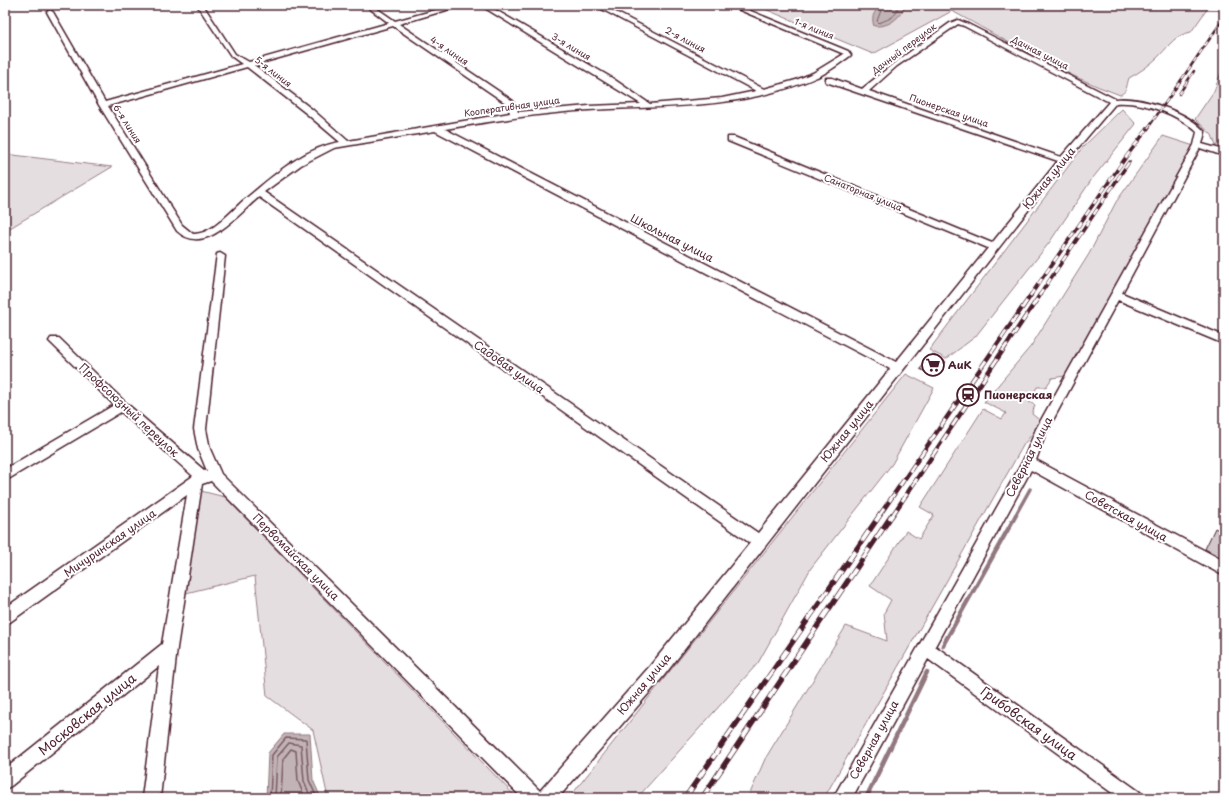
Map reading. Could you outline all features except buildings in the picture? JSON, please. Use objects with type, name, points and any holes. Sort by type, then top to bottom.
[{"type":"street","name":"5-я линия","points":[[200,5],[233,55],[250,64],[346,143]]},
{"type":"street","name":"4-я линия","points":[[368,5],[510,103],[515,115]]},
{"type":"street","points":[[103,105],[461,5]]},
{"type":"street","name":"3-я линия","points":[[483,5],[609,80],[649,106]]},
{"type":"street","name":"2-я линия","points":[[597,5],[763,92]]},
{"type":"street","name":"1-я линия","points":[[731,5],[846,52]]},
{"type":"street","name":"6-я линия","points":[[50,12],[103,105],[178,228],[188,235],[197,237]]},
{"type":"street","name":"Дачный переулок","points":[[863,92],[895,65],[952,24],[958,22]]},
{"type":"street","name":"Дачная улица","points":[[958,22],[1114,101]]},
{"type":"street","name":"Кооперативная улица","points":[[197,237],[212,231],[227,221],[259,193],[308,156],[318,151],[346,143],[515,115],[590,108],[649,106],[722,100],[763,92],[799,82],[816,75],[846,57],[848,55],[846,52]]},
{"type":"street","name":"Пионерская улица","points":[[829,80],[1063,160]]},
{"type":"street","points":[[1114,101],[1129,100],[1181,117],[1197,126],[1201,132],[1198,145],[1223,151]]},
{"type":"street","name":"Южная улица","points":[[546,798],[656,672],[1063,160],[1114,101]]},
{"type":"street","name":"Школьная улица","points":[[436,128],[897,368]]},
{"type":"street","name":"Санаторная улица","points":[[731,139],[994,247]]},
{"type":"street","name":"Северная улица","points":[[842,798],[924,648],[1029,462],[1040,433],[1198,145]]},
{"type":"street","name":"Садовая улица","points":[[259,193],[759,541]]},
{"type":"street","name":"Первомайская улица","points":[[220,256],[200,429],[204,449],[205,478],[535,798]]},
{"type":"street","points":[[1117,295],[1224,340]]},
{"type":"street","name":"Профсоюзный переулок","points":[[55,341],[122,406],[205,478]]},
{"type":"street","points":[[5,476],[122,406]]},
{"type":"street","name":"Советская улица","points":[[1029,462],[1224,569]]},
{"type":"street","points":[[151,798],[170,648],[205,478]]},
{"type":"street","name":"Мичуринская улица","points":[[5,617],[205,478]]},
{"type":"street","name":"Московская улица","points":[[5,780],[170,648]]},
{"type":"street","name":"Грибовская улица","points":[[924,648],[1134,798]]},
{"type":"shaded area","points":[[755,5],[887,5],[879,7],[904,8],[894,5],[1210,5],[1191,32],[1176,38],[1152,62],[1129,78],[1126,90],[1120,95],[1098,87],[1055,67],[952,11],[873,54]]},
{"type":"shaded area","points":[[1224,65],[1224,141],[1216,146],[1212,135],[1195,119],[1214,91]]},
{"type":"shaded area","points":[[1122,109],[1136,124],[1092,179],[1049,243],[975,337],[946,359],[929,350],[1083,147]]},
{"type":"shaded area","points":[[1163,136],[1194,146],[1100,319],[1065,376],[1052,378],[1046,387],[1037,387],[1029,402],[1035,405],[1032,414],[1042,422],[1024,444],[824,798],[748,798],[765,759],[846,626],[887,641],[884,613],[891,600],[870,586],[906,531],[919,539],[934,515],[920,507],[983,409],[1002,419],[1006,413],[984,402],[1031,346],[1089,254],[1116,202]]},
{"type":"shaded area","points":[[5,154],[112,167],[5,231]]},
{"type":"shaded area","points":[[906,374],[934,388],[892,464],[811,568],[758,663],[637,798],[569,798]]},
{"type":"shaded area","points":[[201,491],[225,497],[517,798],[328,798],[313,730],[267,696],[255,576],[186,593]]},
{"type":"water","points":[[887,5],[904,8],[899,16],[892,22],[874,26],[873,15],[877,10]]},
{"type":"water","points":[[284,734],[310,734],[313,780],[321,798],[266,798],[268,753]]},
{"type":"waterway","points":[[1015,516],[1030,489]]},
{"type":"waterway","points":[[943,645],[1016,515]]},
{"type":"waterway","points":[[866,798],[927,672]]},
{"type":"railway","points":[[1148,128],[1224,18]]},
{"type":"railway","points":[[1179,94],[1194,71]]},
{"type":"railway","points":[[1030,296],[1126,157],[1149,127]]},
{"type":"railway","points":[[1039,296],[1129,162]]},
{"type":"railway","points":[[879,516],[1031,295]]},
{"type":"railway","points":[[892,516],[1040,295]]},
{"type":"railway","points":[[685,798],[880,515]]},
{"type":"railway","points":[[702,798],[892,515]]},
{"type":"place","name":"АиК","points":[[933,365]]},
{"type":"place","name":"Пионерская","points":[[968,395]]}]
